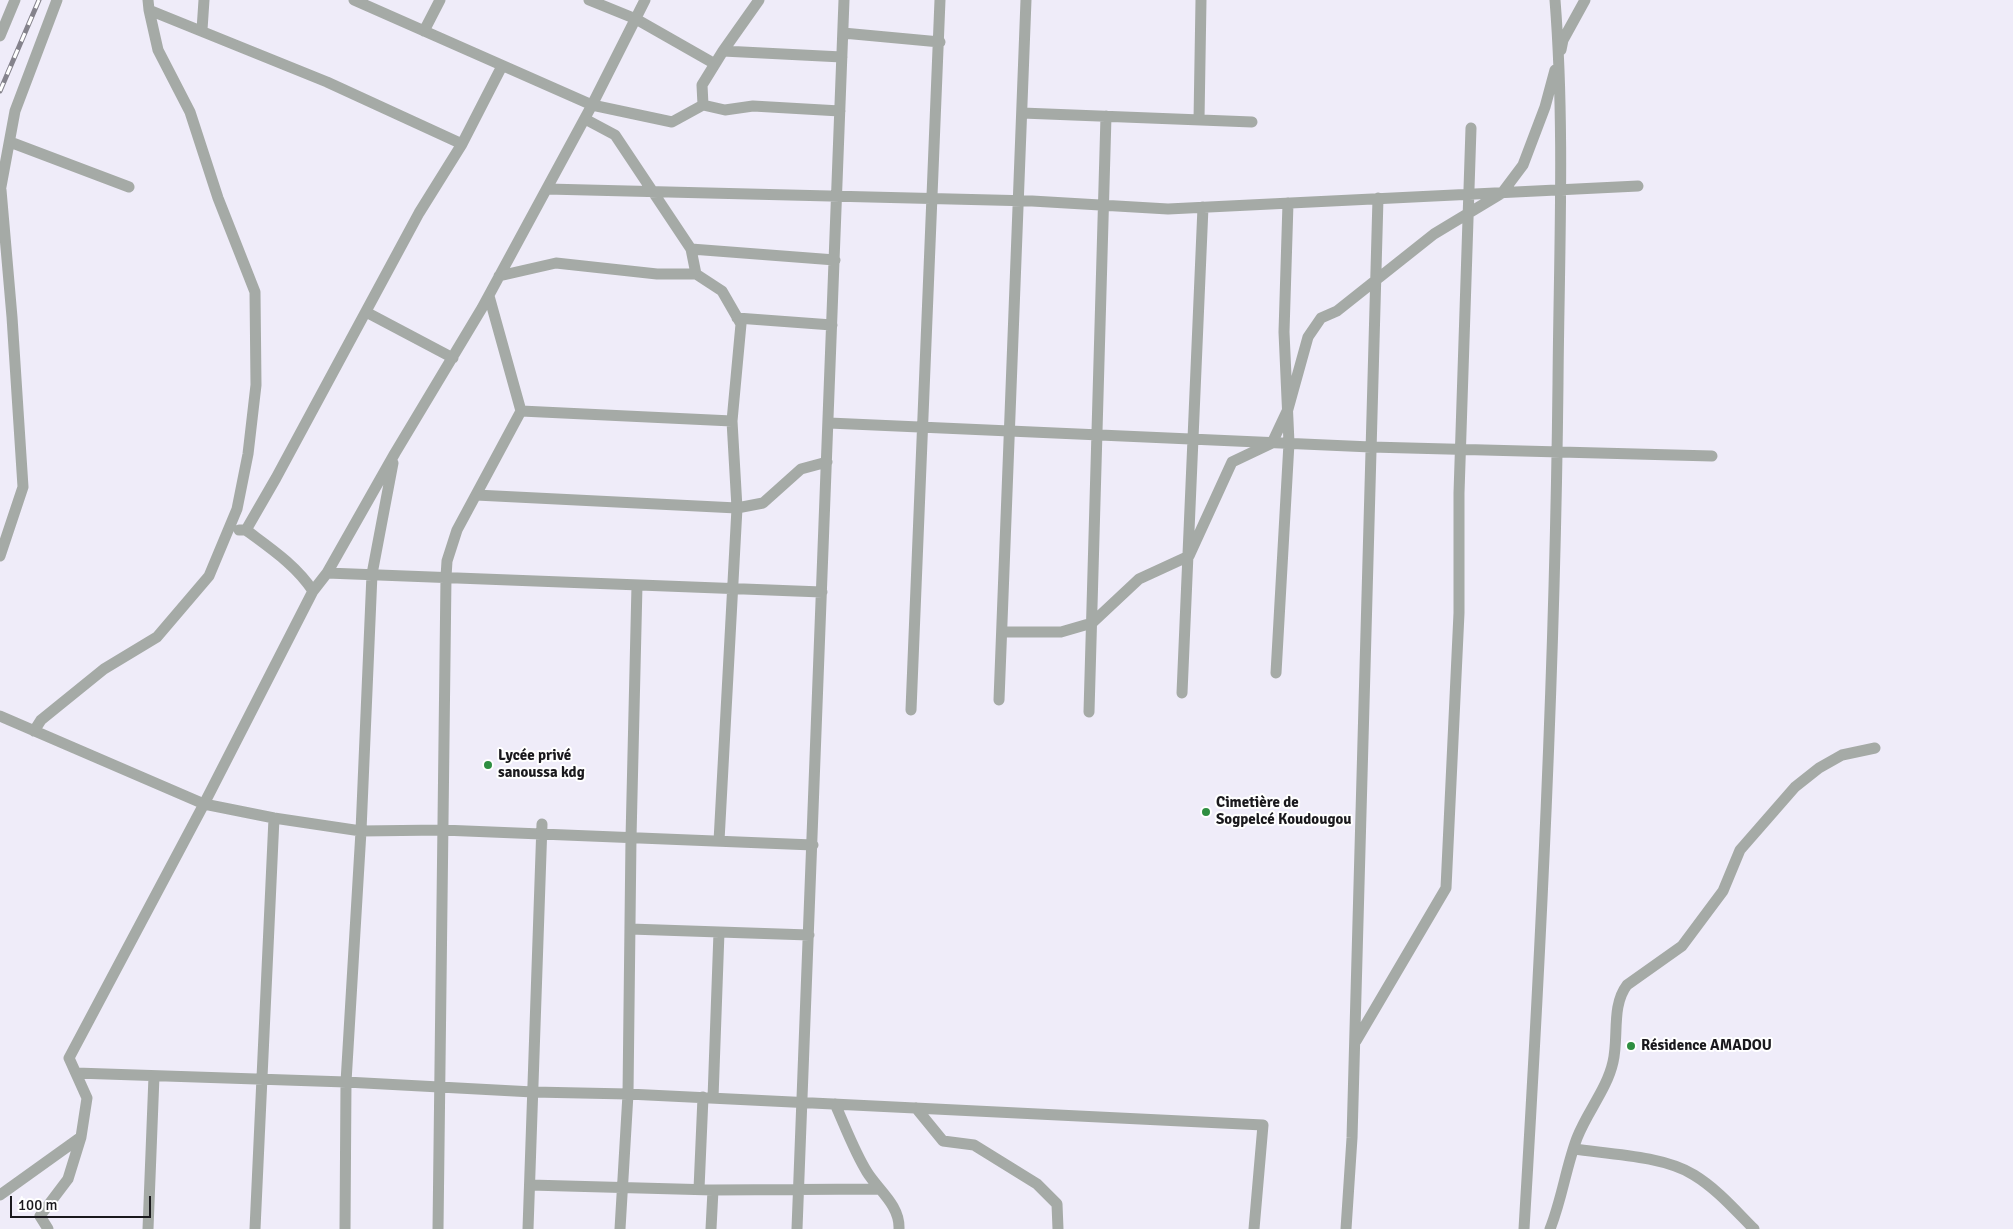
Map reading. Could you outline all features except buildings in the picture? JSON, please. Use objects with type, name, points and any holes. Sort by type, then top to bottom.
[{"type":"street","points":[[0,36],[15,0]]},
{"type":"street","points":[[0,556],[23,487],[12,317],[0,191],[15,111],[57,0]]},
{"type":"street","points":[[202,30],[204,0]]},
{"type":"street","points":[[354,0],[592,105],[672,122],[702,105],[725,110],[753,106],[840,111]]},
{"type":"street","points":[[424,31],[440,0]]},
{"type":"street","points":[[589,0],[636,19],[715,64]]},
{"type":"street","points":[[48,1229],[40,1216],[68,1180],[81,1138],[87,1098],[69,1058],[204,804],[313,591],[326,573],[489,296],[592,105],[645,0]]},
{"type":"street","points":[[702,105],[702,85],[758,0]]},
{"type":"street","points":[[797,1229],[797,1189],[803,1102],[844,0]]},
{"type":"street","points":[[911,710],[931,199],[940,42],[940,0]]},
{"type":"street","points":[[999,700],[1026,0]]},
{"type":"street","points":[[1199,120],[1201,0]]},
{"type":"street","points":[[1524,1229],[1545,825],[1557,452],[1560,190],[1559,56],[1554,0]]},
{"type":"street","points":[[1002,632],[1061,632],[1092,623],[1139,579],[1189,556],[1232,462],[1272,443],[1288,409],[1308,337],[1321,318],[1337,311],[1434,234],[1502,193],[1523,165],[1545,107],[1563,40],[1585,0]]},
{"type":"street","points":[[148,5],[202,30],[327,82],[462,144]]},
{"type":"street","points":[[34,731],[41,720],[104,669],[157,637],[209,576],[237,509],[248,454],[256,385],[255,292],[218,198],[190,112],[158,50],[148,5]]},
{"type":"street","points":[[843,34],[940,42]]},
{"type":"street","points":[[723,51],[842,57]]},
{"type":"street","points":[[246,530],[419,213],[462,144],[502,66]]},
{"type":"street","points":[[1022,113],[1252,122]]},
{"type":"street","points":[[1089,712],[1106,116]]},
{"type":"street","points":[[584,119],[615,134],[691,250],[696,274]]},
{"type":"street","points":[[1355,1042],[1446,888],[1458,613],[1460,450],[1471,128]]},
{"type":"street","points":[[10,142],[129,187]]},
{"type":"street","points":[[547,189],[1019,201],[1168,209],[1638,186]]},
{"type":"street","points":[[1346,1229],[1352,1138],[1355,1042],[1378,198]]},
{"type":"street","points":[[1276,673],[1289,443],[1284,332],[1288,203]]},
{"type":"street","points":[[1182,694],[1203,207]]},
{"type":"street","points":[[691,250],[835,260]]},
{"type":"street","points":[[499,276],[556,263],[657,274],[696,274],[722,291],[741,324],[732,421],[737,508],[719,841]]},
{"type":"street","points":[[438,1229],[447,561],[457,530],[521,411],[489,296]]},
{"type":"street","points":[[366,312],[453,358]]},
{"type":"street","points":[[737,318],[832,324]]},
{"type":"street","points":[[521,411],[732,421]]},
{"type":"street","points":[[829,423],[1371,447],[1712,456]]},
{"type":"street","points":[[345,1229],[346,1082],[361,830],[372,574],[395,453]]},
{"type":"street","points":[[476,494],[737,508],[764,503],[801,469],[827,462]]},
{"type":"street","points":[[229,530],[246,530],[303,575],[313,591]]},
{"type":"street","points":[[326,573],[822,592]]},
{"type":"street","points":[[620,1229],[628,1094],[631,838],[637,584]]},
{"type":"street","points":[[0,716],[204,804],[274,818],[361,830],[541,829],[631,838],[813,845]]},
{"type":"street","points":[[1550,1229],[1586,1116],[1608,1078],[1613,1062],[1618,1005],[1622,992],[1627,985],[1682,946],[1722,892],[1740,850],[1795,787],[1820,768],[1842,755],[1875,748]]},
{"type":"street","points":[[255,1229],[274,818]]},
{"type":"street","points":[[528,1229],[541,829]]},
{"type":"street","points":[[630,929],[809,935]]},
{"type":"street","points":[[700,1189],[719,932]]},
{"type":"street","points":[[76,1073],[346,1082],[533,1092],[628,1094],[1263,1125],[1254,1229]]},
{"type":"street","points":[[148,1229],[154,1076]]},
{"type":"street","points":[[835,1104],[867,1172],[893,1205],[899,1222],[899,1229]]},
{"type":"street","points":[[916,1108],[943,1141],[974,1145],[1037,1184],[1057,1204],[1058,1229]]},
{"type":"street","points":[[0,1195],[81,1138]]},
{"type":"street","points":[[1574,1149],[1658,1161],[1693,1174],[1719,1194],[1754,1229]]},
{"type":"street","points":[[530,1185],[622,1186],[712,1190],[880,1189]]},
{"type":"street","points":[[711,1229],[712,1190]]},
{"type":"railway","points":[[0,91],[39,0]]},
{"type":"place","name":"Lycée privé sanoussa kdg","points":[[488,765]]},
{"type":"place","name":"Cimetière de Sogpelcé Koudougou","points":[[1206,812]]},
{"type":"place","name":"Résidence AMADOU","points":[[1631,1046]]}]
